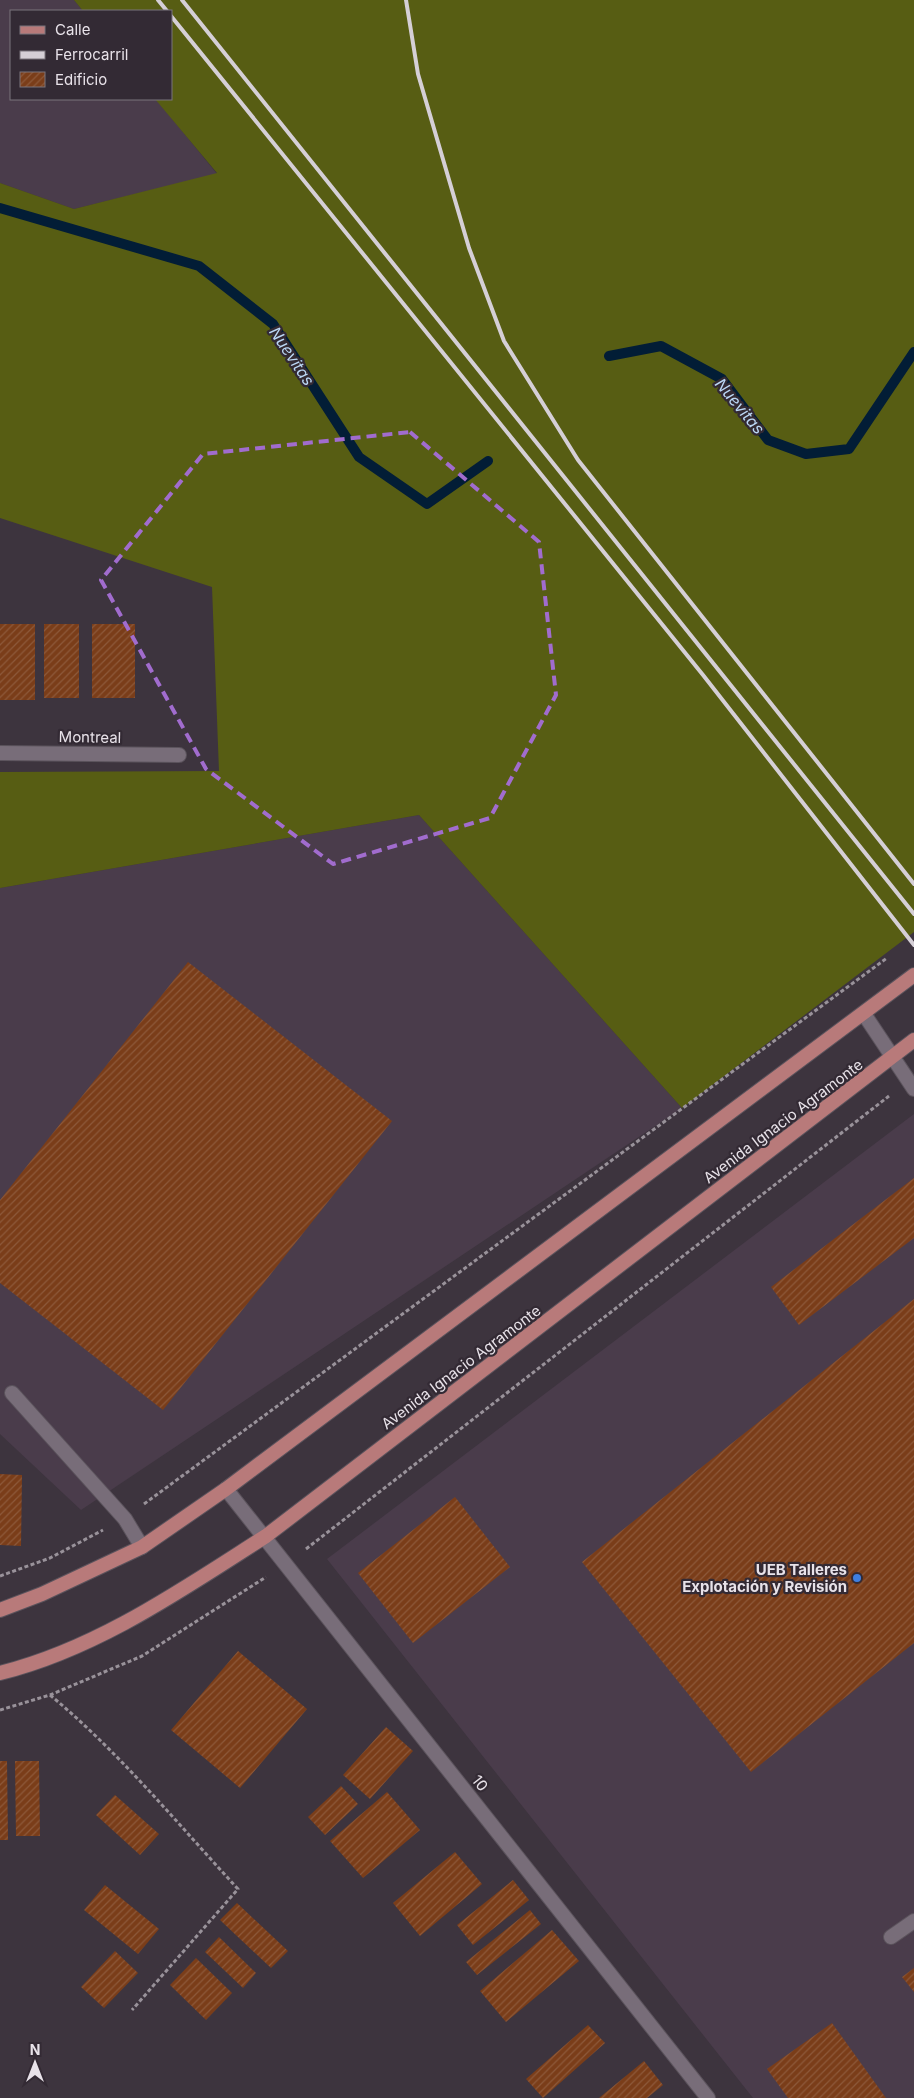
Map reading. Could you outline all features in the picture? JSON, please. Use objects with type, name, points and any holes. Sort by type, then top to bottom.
[{"type":"main road","points":[[0,1610],[42,1594],[142,1548],[226,1489],[914,975]]},
{"type":"main road","name":"Avenida Ignacio Agramonte","points":[[0,1673],[82,1643],[162,1602],[266,1536],[914,1040]]},
{"type":"street","name":"Montreal","points":[[0,753],[179,755]]},
{"type":"street","points":[[864,1014],[914,1089]]},
{"type":"street","points":[[12,1393],[125,1519],[142,1548]]},
{"type":"street","name":"10","points":[[226,1489],[266,1536],[286,1565],[708,2098]]},
{"type":"street","points":[[891,1937],[914,1921]]},
{"type":"path","points":[[0,1576],[50,1558],[125,1519],[887,958]]},
{"type":"path","points":[[50,1695],[72,1714],[137,1779],[238,1889],[132,2010]]},
{"type":"highlighted area","points":[[410,432],[539,542],[556,695],[490,818],[333,864],[206,769],[101,580],[203,454]]},
{"type":"shaded area","points":[[0,0],[74,0],[82,10],[10,10],[10,100],[157,100],[217,174],[74,209],[0,183]]},
{"type":"shaded area","points":[[419,815],[682,1108],[81,1510],[0,1434],[0,888]]},
{"type":"shaded area","points":[[914,1114],[914,2098],[753,2098],[327,1559]]},
{"type":"green space","points":[[74,0],[914,0],[914,932],[682,1108],[419,815],[0,888],[0,772],[219,771],[212,587],[0,518],[0,183],[74,209],[217,173],[156,100],[172,100],[172,10],[82,10]]},
{"type":"building","points":[[0,624],[35,624],[35,700],[0,700]]},
{"type":"building","points":[[44,624],[79,624],[79,698],[44,698]]},
{"type":"building","points":[[92,624],[135,624],[135,698],[92,698]]},
{"type":"building","points":[[188,962],[392,1121],[163,1410],[0,1283],[0,1200]]},
{"type":"building","points":[[914,1178],[914,1238],[799,1325],[771,1287]]},
{"type":"building","points":[[914,1299],[914,1643],[751,1772],[582,1562]]},
{"type":"building","points":[[0,1474],[22,1475],[21,1546],[0,1545]]},
{"type":"building","points":[[455,1497],[510,1567],[413,1643],[358,1573]]},
{"type":"building","points":[[238,1651],[307,1709],[240,1788],[171,1730]]},
{"type":"building","points":[[386,1727],[413,1751],[370,1799],[343,1775]]},
{"type":"building","points":[[0,1761],[7,1761],[8,1840],[0,1840]]},
{"type":"building","points":[[15,1761],[39,1761],[40,1836],[16,1836]]},
{"type":"building","points":[[341,1786],[358,1804],[325,1835],[308,1817]]},
{"type":"building","points":[[387,1792],[420,1830],[363,1878],[330,1841]]},
{"type":"building","points":[[115,1795],[159,1834],[140,1855],[96,1815]]},
{"type":"building","points":[[455,1852],[482,1884],[420,1936],[393,1903]]},
{"type":"building","points":[[513,1880],[529,1900],[473,1945],[457,1925]]},
{"type":"building","points":[[105,1885],[159,1929],[138,1954],[84,1910]]},
{"type":"building","points":[[237,1903],[288,1951],[271,1968],[220,1920]]},
{"type":"building","points":[[530,1910],[541,1924],[477,1975],[466,1962]]},
{"type":"building","points":[[552,1930],[579,1961],[506,2022],[480,1991]]},
{"type":"building","points":[[219,1937],[256,1973],[243,1988],[205,1952]]},
{"type":"building","points":[[115,1951],[138,1973],[104,2008],[81,1987]]},
{"type":"building","points":[[196,1958],[232,1993],[206,2020],[170,1985]]},
{"type":"building","points":[[914,1968],[914,1992],[902,1977]]},
{"type":"building","points":[[832,2023],[886,2098],[788,2098],[767,2069]]},
{"type":"building","points":[[588,2025],[605,2043],[543,2098],[526,2079]]},
{"type":"building","points":[[644,2061],[663,2085],[647,2098],[599,2098]]},
{"type":"waterway","name":"Nuevitas","points":[[0,208],[199,266],[273,324],[359,457],[427,504],[488,461]]},
{"type":"waterway","name":"Nuevitas","points":[[609,356],[661,346],[722,379],[768,440],[806,454],[849,449],[914,352]]},
{"type":"railway","points":[[158,0],[166,10]]},
{"type":"railway","points":[[182,0],[914,914]]},
{"type":"railway","points":[[406,0],[418,74],[469,248],[504,341],[578,460],[914,884]]},
{"type":"railway","points":[[172,17],[703,675],[914,945]]},
{"type":"place","name":"UEB Talleres Explotación y Revisión","points":[[857,1578]]}]
